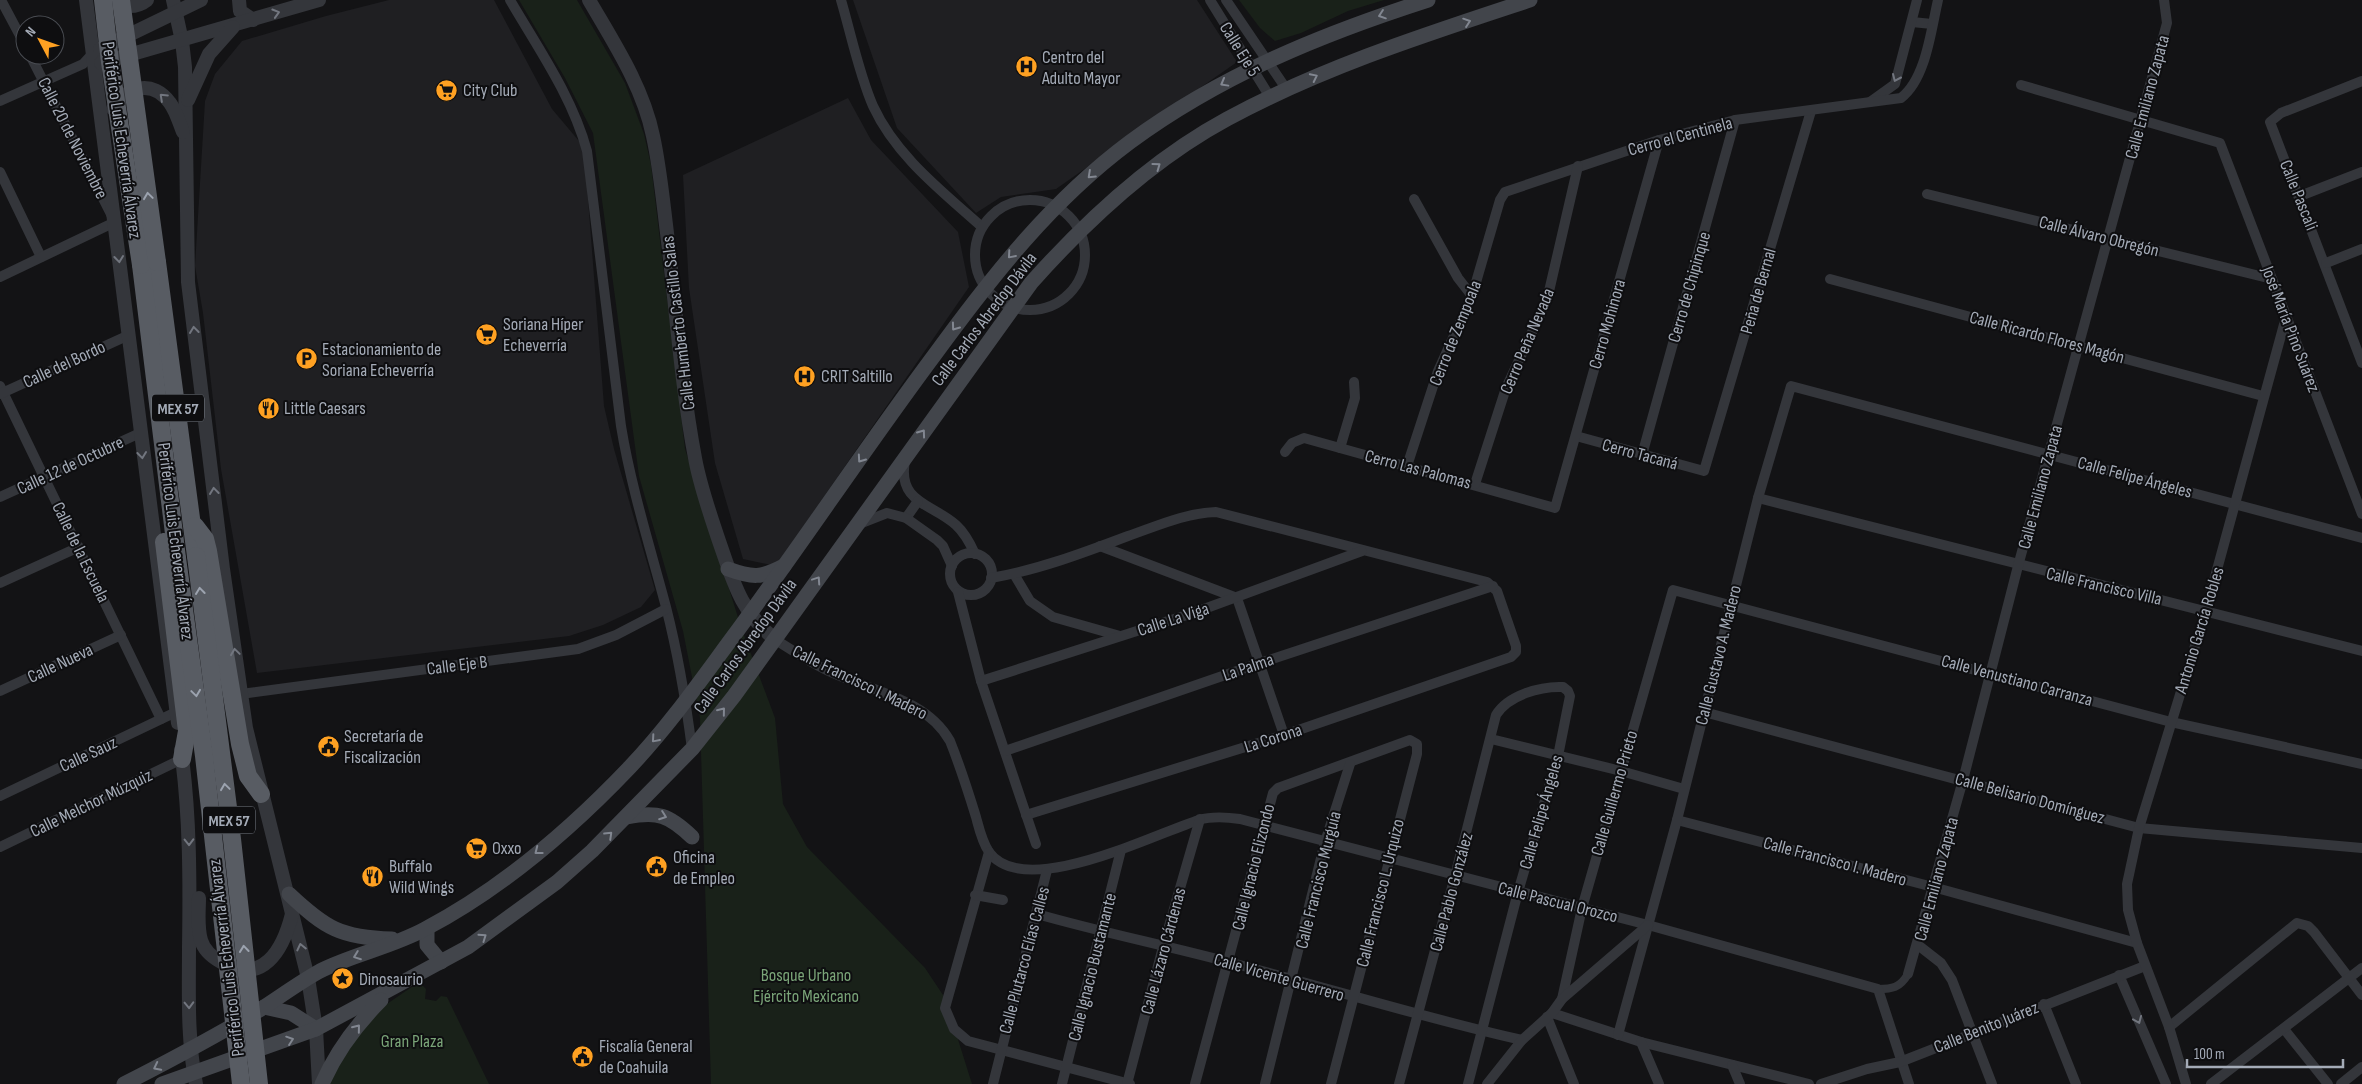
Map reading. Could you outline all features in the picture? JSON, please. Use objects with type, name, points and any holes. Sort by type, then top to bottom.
[{"type":"highway","name":"Periférico Luis Echeverría Álvarez","points":[[103,0],[110,62],[149,263],[192,523],[232,839],[258,1084]]},
{"type":"highway","name":"Periférico Luis Echeverría Álvarez","points":[[121,0],[149,263],[166,471],[204,756],[241,1084]]},
{"type":"highway","points":[[166,471],[159,486],[158,498],[186,731],[182,759]]},
{"type":"highway","points":[[192,523],[206,538],[240,744],[248,776],[260,794]]},
{"type":"main road","name":"Calle Carlos Abredop Dávila","points":[[124,1084],[191,1050],[264,1007],[308,978],[344,960],[403,940],[427,929],[502,879],[561,833],[631,765],[686,701],[788,564],[910,388],[984,287],[1029,235],[1057,207],[1130,142],[1182,107],[1251,68],[1314,40],[1428,0]]},
{"type":"main road","name":"Calle Carlos Abredop Dávila","points":[[162,1084],[195,1078],[316,1030],[441,962],[503,922],[557,882],[627,817],[692,749],[776,640],[1011,308],[1049,262],[1141,177],[1226,119],[1333,68],[1385,48],[1530,0]]},
{"type":"main road","points":[[728,569],[744,575],[758,576],[767,575],[788,564]]},
{"type":"main road","points":[[627,817],[658,814],[669,818],[692,837]]},
{"type":"main road","points":[[289,894],[324,924],[346,935],[360,938],[403,940]]},
{"type":"main road","points":[[427,929],[427,945],[441,962]]},
{"type":"main road","points":[[321,1084],[332,1062],[352,1033],[391,990]]},
{"type":"main road","points":[[264,1007],[291,1013],[316,1030]]},
{"type":"street","points":[[86,0],[90,60],[105,141],[189,821],[191,1050],[195,1078]]},
{"type":"street","points":[[109,0],[129,7],[143,4],[147,0]]},
{"type":"street","points":[[0,102],[90,60],[174,6],[201,0]]},
{"type":"street","points":[[239,0],[240,11],[253,20]]},
{"type":"street","points":[[90,60],[182,41],[319,0]]},
{"type":"street","points":[[510,0],[571,105],[580,126],[587,151],[624,446],[666,609],[686,701],[692,749]]},
{"type":"street","name":"Calle Humberto Castillo Salas","points":[[589,0],[625,62],[641,96],[653,134],[660,175],[695,460],[728,569],[749,615],[776,640]]},
{"type":"street","points":[[841,0],[872,105],[882,124],[922,174],[982,227]]},
{"type":"street","name":"Calle Eje 5","points":[[1210,0],[1270,98]]},
{"type":"street","name":"Calle Eje 5","points":[[1226,0],[1287,90]]},
{"type":"street","points":[[1869,103],[1895,84],[1917,0]]},
{"type":"street","points":[[1912,22],[1932,24],[1938,0]]},
{"type":"street","name":"Calle Emiliano Zapata","points":[[1908,974],[1918,945],[1963,780],[2018,566],[2167,23],[2164,0]]},
{"type":"street","points":[[174,6],[182,41],[186,105],[188,282],[241,694],[260,794],[289,894],[308,978],[316,1030],[321,1084]]},
{"type":"street","points":[[2,7],[15,29]]},
{"type":"street","name":"Cerro el Centinela","points":[[1500,200],[1505,192],[1578,166],[1659,140],[1735,120],[1901,98],[1910,92],[1918,78],[1932,24]]},
{"type":"street","points":[[186,105],[209,54],[233,27]]},
{"type":"street","name":"Calle 20 de Noviembre","points":[[35,65],[115,222]]},
{"type":"street","name":"Calle Pascali","points":[[2362,81],[2281,113],[2270,122],[2271,129],[2326,263],[2362,363]]},
{"type":"street","points":[[2021,85],[2140,120]]},
{"type":"street","points":[[105,141],[110,114],[116,102],[127,91],[138,87],[156,90],[169,102],[186,139]]},
{"type":"street","name":"Peña de Bernal","points":[[1704,471],[1811,111]]},
{"type":"street","name":"Cerro de Chipinque","points":[[1642,455],[1735,120]]},
{"type":"street","name":"José María Pino Suárez","points":[[2140,120],[2220,144],[2362,514]]},
{"type":"street","name":"Cerro Mohinora","points":[[1555,508],[1659,140]]},
{"type":"street","name":"Cerro Peña Nevada","points":[[1476,484],[1506,388],[1548,300],[1578,166]]},
{"type":"street","points":[[0,172],[41,257]]},
{"type":"street","points":[[2300,196],[2362,172]]},
{"type":"street","name":"Calle Álvaro Obregón","points":[[1927,194],[2272,279]]},
{"type":"street","points":[[1414,199],[1458,278],[1472,296]]},
{"type":"street","points":[[1029,200],[1044,201],[1057,207],[1066,213],[1080,232],[1085,257],[1078,282],[1071,293],[1050,307],[1030,311],[1011,308],[1001,303],[984,287],[978,276],[974,251],[982,227],[996,212],[1015,202],[1029,200]]},
{"type":"street","name":"Cerro de Zempoala","points":[[1407,466],[1438,371],[1472,296],[1500,200]]},
{"type":"street","points":[[0,277],[115,222]]},
{"type":"street","points":[[2326,263],[2362,249]]},
{"type":"street","name":"Calle Ricardo Flores Magón","points":[[1830,279],[2078,344],[2263,396]]},
{"type":"street","name":"Antonio García Robles","points":[[2186,1084],[2169,1027],[2137,943],[2127,897],[2139,828],[2206,610],[2286,317]]},
{"type":"street","points":[[2351,333],[2362,329]]},
{"type":"street","name":"Calle del Bordo","points":[[1,391],[129,335]]},
{"type":"street","points":[[1340,448],[1355,398],[1354,382]]},
{"type":"street","name":"Calle Felipe Ángeles","points":[[1791,386],[2362,538]]},
{"type":"street","name":"Calle Gustavo A. Madero","points":[[1618,1035],[1677,820],[1758,498],[1791,386]]},
{"type":"street","name":"Calle de la Escuela","points":[[1,391],[45,477],[161,719]]},
{"type":"street","name":"Calle 12 de Octubre","points":[[0,497],[140,433]]},
{"type":"street","name":"Cerro Tacaná","points":[[1576,436],[1704,471]]},
{"type":"street","name":"Cerro Las Palomas","points":[[1285,452],[1292,444],[1304,438],[1476,484],[1555,508]]},
{"type":"street","points":[[906,456],[904,481],[908,491],[918,501],[955,524],[965,534],[975,554],[988,563],[991,578],[983,591],[976,595],[958,592]]},
{"type":"street","name":"Calle Francisco Villa","points":[[1758,498],[2018,566],[2206,610],[2362,652]]},
{"type":"street","points":[[906,518],[918,501]]},
{"type":"street","points":[[991,578],[1014,574],[1173,520],[1202,513],[1216,512],[1478,580],[1493,586]]},
{"type":"street","points":[[856,526],[887,513],[906,518],[943,546],[952,566]]},
{"type":"street","points":[[1100,546],[1237,598],[1284,735]]},
{"type":"street","points":[[0,583],[78,547]]},
{"type":"street","name":"Calle La Viga","points":[[981,681],[1237,598],[1362,550]]},
{"type":"street","points":[[975,554],[960,556],[952,566],[950,578],[958,592],[981,681],[1036,844]]},
{"type":"street","points":[[1014,574],[1030,601],[1052,617],[1121,636]]},
{"type":"street","name":"La Corona","points":[[1026,814],[1284,735],[1511,657],[1516,652],[1516,646],[1497,591],[1493,586]]},
{"type":"street","name":"La Palma","points":[[1005,751],[1260,663],[1493,586]]},
{"type":"street","name":"Calle Venustiano Carranza","points":[[1673,590],[1991,672],[2171,722],[2362,764]]},
{"type":"street","name":"Calle Guillermo Prieto","points":[[1562,998],[1582,908],[1673,590]]},
{"type":"street","name":"Calle Eje B","points":[[241,694],[578,649],[616,635],[666,609]]},
{"type":"street","name":"Calle Nueva","points":[[0,691],[121,635]]},
{"type":"street","name":"Calle Francisco I. Madero","points":[[776,640],[832,672],[902,699],[933,718],[944,730],[950,741],[989,852]]},
{"type":"street","name":"Calle Felipe Ángeles","points":[[1468,1084],[1518,892],[1558,756],[1570,696],[1563,687]]},
{"type":"street","name":"Calle Pablo González","points":[[1399,1084],[1496,715],[1507,703],[1537,690],[1563,687]]},
{"type":"street","name":"Calle Sauz","points":[[0,796],[176,712]]},
{"type":"street","name":"Calle Belisario Domínguez","points":[[1704,712],[2139,828],[2362,848]]},
{"type":"street","points":[[1491,739],[1621,771],[1684,789]]},
{"type":"street","name":"Calle Francisco L. Urquizo","points":[[1331,1084],[1418,748],[1414,741],[1406,741],[1350,764]]},
{"type":"street","name":"Calle Melchor Múzquiz","points":[[0,847],[182,759]]},
{"type":"street","name":"Calle Ignacio Elizondo","points":[[1195,1084],[1265,826],[1271,795],[1278,788],[1350,764]]},
{"type":"street","name":"Calle Francisco Murguía","points":[[1265,1084],[1325,842],[1350,764]]},
{"type":"street","name":"Calle Pascual Orozco","points":[[1200,819],[1222,817],[1265,826],[1648,925],[1878,989],[1890,989],[1899,986],[1908,974]]},
{"type":"street","points":[[1128,1084],[1000,1050],[960,1036],[954,1029],[944,1008],[975,895],[989,852],[1009,867],[1023,871],[1047,870],[1121,850],[1200,819]]},
{"type":"street","name":"Calle Lázaro Cárdenas","points":[[1128,1084],[1163,947],[1200,819]]},
{"type":"street","name":"Calle Francisco I. Madero","points":[[1677,820],[2137,943]]},
{"type":"street","name":"Calle Ignacio Bustamante","points":[[1062,1084],[1121,850]]},
{"type":"street","name":"Calle Plutarco Elías Calles","points":[[993,1084],[1000,1050],[1047,870]]},
{"type":"street","points":[[190,876],[198,884],[199,932],[204,949],[213,958],[228,966],[243,970],[257,968],[270,960],[280,950],[293,910]]},
{"type":"street","points":[[975,895],[1003,900]]},
{"type":"street","name":"Calle Vicente Guerrero","points":[[1036,914],[1100,932],[1229,962],[1354,998],[1522,1040]]},
{"type":"street","points":[[2169,1027],[2297,923],[2308,926],[2314,932],[2362,995]]},
{"type":"street","points":[[1488,1083],[1522,1040],[1550,1015],[1562,998],[1648,925]]},
{"type":"street","points":[[1918,945],[1941,963],[1946,971],[1992,1084]]},
{"type":"street","name":"Calle Benito Juárez","points":[[1824,1083],[1900,1062],[2145,966]]},
{"type":"street","points":[[2211,1084],[2362,968]]},
{"type":"street","points":[[2119,975],[2166,1084]]},
{"type":"street","points":[[1878,989],[1900,1062],[1909,1084]]},
{"type":"street","points":[[2044,1004],[2076,1084]]},
{"type":"street","points":[[1550,1015],[1641,1042],[1808,1084]]},
{"type":"street","points":[[1550,1015],[1574,1084]]},
{"type":"street","points":[[2284,1029],[2328,1084]]},
{"type":"street","points":[[1641,1042],[1659,1084]]},
{"type":"street","points":[[1732,1065],[1740,1084]]},
{"type":"street","points":[[2348,1082],[2362,1067]]},
{"type":"shaded area","points":[[389,0],[494,0],[552,109],[584,147],[604,406],[614,449],[655,590],[641,607],[603,625],[569,636],[257,673],[221,469],[203,313],[195,266],[205,101],[215,74],[242,41],[326,16]]},
{"type":"shaded area","points":[[853,0],[1197,0],[1237,62],[1056,189],[1001,197],[976,213],[897,128]]},
{"type":"shaded area","name":"CRIT Saltillo","points":[[848,98],[871,140],[958,232],[969,287],[776,566],[743,559],[715,463],[689,288],[683,175]]},
{"type":"green space","name":"Bosque Urbano Ejército Mexicano","points":[[519,0],[577,0],[625,83],[644,134],[651,165],[685,449],[742,630],[775,718],[783,804],[807,847],[925,968],[945,998],[972,1084],[711,1084],[700,718],[683,631],[639,476],[593,133],[565,78]]},
{"type":"green space","points":[[1239,0],[1384,0],[1348,11],[1301,33],[1275,41],[1260,28]]},
{"type":"green space","name":"Gran Plaza","points":[[419,982],[426,989],[425,999],[436,1001],[441,996],[447,997],[489,1084],[329,1084],[339,1056],[384,1006]]},
{"type":"place","name":"Centro del Adulto Mayor","points":[[1026,67]]},
{"type":"place","name":"City Club","points":[[447,90]]},
{"type":"place","name":"Soriana Híper Echeverría","points":[[487,334]]},
{"type":"place","name":"Estacionamiento de Soriana Echeverría","points":[[306,359]]},
{"type":"place","name":"CRIT Saltillo","points":[[805,376]]},
{"type":"place","name":"Little Caesars","points":[[268,408]]},
{"type":"place","name":"Secretaría de Fiscalización","points":[[328,746]]},
{"type":"place","name":"Oxxo","points":[[476,848]]},
{"type":"place","name":"Oficina de Empleo","points":[[657,867]]},
{"type":"place","name":"Buffalo Wild Wings","points":[[373,876]]},
{"type":"place","name":"Dinosaurio","points":[[343,979]]},
{"type":"place","name":"Fiscalía General de Coahuila","points":[[583,1056]]}]
